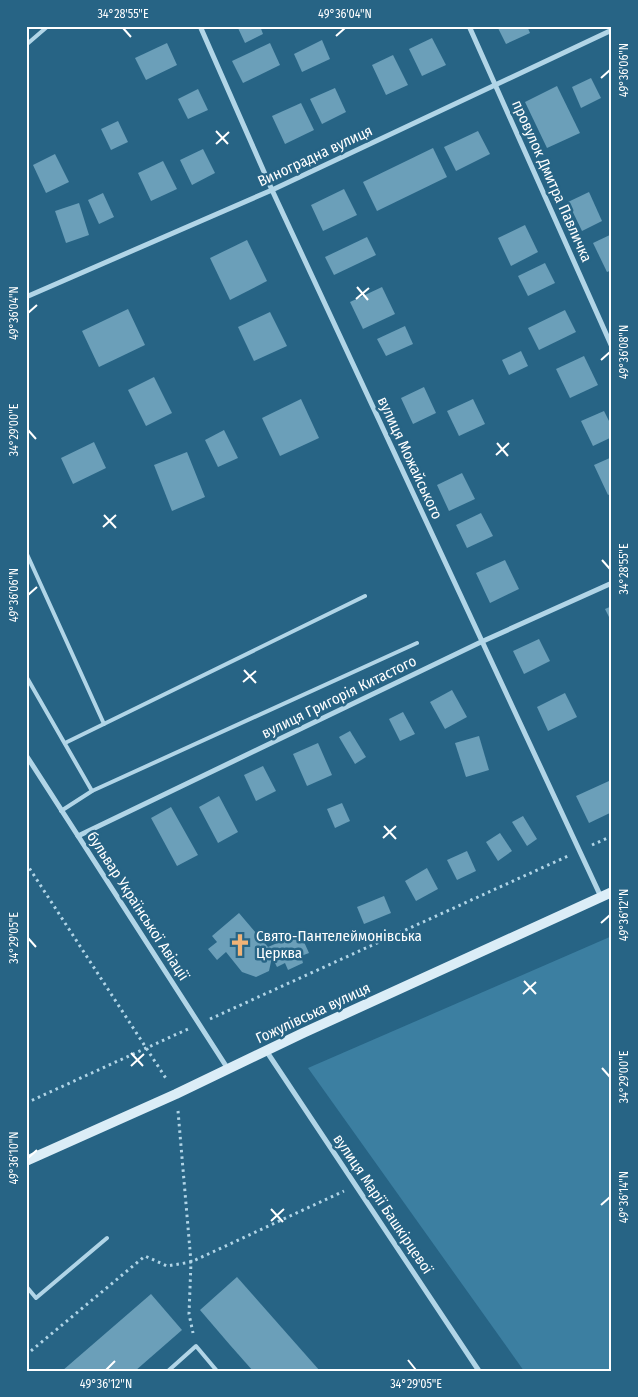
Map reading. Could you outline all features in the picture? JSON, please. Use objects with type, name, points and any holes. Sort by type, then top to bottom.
[{"type":"street","name":"вулиця Можайського","points":[[200,26],[272,190],[601,897]]},
{"type":"street","name":"провулок Дмитра Павличка","points":[[469,26],[612,347]]},
{"type":"street","name":"Виноградна вулиця","points":[[26,298],[272,190],[612,30]]},
{"type":"street","name":"вулиця Григорія Китастого","points":[[78,836],[482,642],[612,583]]},
{"type":"street","name":"бульвар Української Авіації","points":[[26,756],[228,1070]]},
{"type":"street","name":"Гожулівська вулиця","points":[[26,1161],[176,1094],[267,1052],[303,1033],[612,892]]},
{"type":"street","name":"вулиця Марії Башкірцевої","points":[[267,1052],[479,1371]]},
{"type":"lane","points":[[26,45],[48,26]]},
{"type":"lane","points":[[26,552],[104,724]]},
{"type":"lane","points":[[66,743],[365,596]]},
{"type":"lane","points":[[61,811],[92,791],[417,643]]},
{"type":"lane","points":[[26,676],[92,791]]},
{"type":"lane","points":[[26,1286],[36,1298],[107,1238]]},
{"type":"lane","points":[[168,1371],[196,1346],[217,1371]]},
{"type":"path","points":[[26,1103],[612,836]]},
{"type":"path","points":[[26,863],[176,1094],[191,1262],[189,1314],[196,1346]]},
{"type":"path","points":[[26,1355],[145,1256],[167,1266],[191,1262],[356,1186]]},
{"type":"shaded area","points":[[612,936],[612,1371],[524,1371],[308,1068]]},
{"type":"building","points":[[241,26],[260,26],[263,34],[245,43],[238,28]]},
{"type":"building","points":[[497,26],[527,26],[530,33],[506,44]]},
{"type":"building","points":[[432,38],[446,65],[422,76],[409,49]]},
{"type":"building","points":[[322,40],[330,59],[302,72],[294,54]]},
{"type":"building","points":[[167,43],[177,65],[146,80],[135,58]]},
{"type":"building","points":[[270,43],[280,65],[243,83],[232,61]]},
{"type":"building","points":[[393,55],[408,85],[386,95],[372,65]]},
{"type":"building","points":[[591,78],[601,98],[581,108],[572,87]]},
{"type":"building","points":[[557,86],[580,133],[547,148],[525,102]]},
{"type":"building","points":[[335,88],[346,112],[322,124],[310,99]]},
{"type":"building","points":[[198,89],[208,110],[188,119],[178,99]]},
{"type":"building","points":[[301,103],[314,130],[285,144],[272,116]]},
{"type":"building","points":[[118,121],[128,142],[111,150],[101,129]]},
{"type":"building","points":[[478,131],[490,154],[456,171],[444,147]]},
{"type":"building","points":[[433,148],[447,177],[377,211],[363,182]]},
{"type":"building","points":[[203,149],[215,173],[192,185],[180,160]]},
{"type":"building","points":[[55,154],[69,182],[46,193],[33,165]]},
{"type":"building","points":[[163,161],[177,189],[151,201],[138,173]]},
{"type":"building","points":[[344,189],[357,215],[323,231],[311,205]]},
{"type":"building","points":[[589,192],[602,221],[582,231],[568,202]]},
{"type":"building","points":[[103,193],[114,217],[99,224],[88,200]]},
{"type":"building","points":[[79,203],[89,235],[66,243],[55,211]]},
{"type":"building","points":[[525,225],[538,252],[511,266],[498,238]]},
{"type":"building","points":[[612,234],[612,270],[607,272],[593,243]]},
{"type":"building","points":[[367,237],[376,255],[334,275],[325,257]]},
{"type":"building","points":[[247,240],[267,281],[230,300],[210,258]]},
{"type":"building","points":[[545,263],[555,283],[528,296],[518,276]]},
{"type":"building","points":[[382,287],[395,314],[363,329],[350,302]]},
{"type":"building","points":[[128,309],[145,345],[99,367],[82,331]]},
{"type":"building","points":[[565,310],[576,332],[539,350],[528,328]]},
{"type":"building","points":[[270,312],[287,346],[254,361],[238,327]]},
{"type":"building","points":[[405,326],[413,344],[386,356],[377,339]]},
{"type":"building","points":[[521,351],[528,366],[509,375],[502,360]]},
{"type":"building","points":[[584,356],[598,385],[570,398],[556,369]]},
{"type":"building","points":[[154,377],[172,413],[146,426],[128,390]]},
{"type":"building","points":[[424,387],[436,413],[413,424],[401,398]]},
{"type":"building","points":[[301,399],[319,438],[280,456],[262,418]]},
{"type":"building","points":[[473,399],[485,424],[459,436],[447,411]]},
{"type":"building","points":[[604,411],[612,427],[612,437],[593,446],[581,421]]},
{"type":"building","points":[[224,430],[238,458],[218,467],[205,440]]},
{"type":"building","points":[[94,442],[106,468],[73,484],[61,458]]},
{"type":"building","points":[[187,452],[205,497],[172,511],[154,465]]},
{"type":"building","points":[[612,457],[612,493],[608,495],[594,465]]},
{"type":"building","points":[[462,473],[475,499],[449,511],[437,485]]},
{"type":"building","points":[[481,513],[493,536],[467,548],[456,525]]},
{"type":"building","points":[[505,560],[519,589],[490,603],[476,573]]},
{"type":"building","points":[[612,606],[612,623],[605,609]]},
{"type":"building","points":[[539,639],[550,661],[524,674],[513,651]]},
{"type":"building","points":[[452,690],[467,717],[445,729],[430,702]]},
{"type":"building","points":[[565,693],[577,717],[548,731],[537,707]]},
{"type":"building","points":[[403,712],[415,734],[400,741],[389,719]]},
{"type":"building","points":[[350,731],[366,757],[355,764],[339,737]]},
{"type":"building","points":[[479,736],[489,770],[466,777],[455,743]]},
{"type":"building","points":[[318,743],[332,775],[307,786],[293,754]]},
{"type":"building","points":[[263,766],[276,791],[256,801],[244,775]]},
{"type":"building","points":[[609,781],[612,787],[612,812],[589,823],[576,796]]},
{"type":"building","points":[[219,796],[238,832],[218,843],[199,807]]},
{"type":"building","points":[[342,803],[350,821],[335,828],[327,809]]},
{"type":"building","points":[[171,807],[198,855],[177,866],[151,818]]},
{"type":"building","points":[[523,816],[537,839],[527,846],[512,822]]},
{"type":"building","points":[[500,833],[512,851],[498,861],[486,842]]},
{"type":"building","points":[[467,851],[476,871],[457,880],[447,860]]},
{"type":"building","points":[[427,868],[438,889],[416,901],[405,881]]},
{"type":"building","points":[[384,896],[391,913],[364,924],[357,907]]},
{"type":"building","name":"Свято-Пантелеймонівська Церква","points":[[239,913],[268,947],[300,933],[309,953],[301,956],[303,963],[288,970],[285,963],[277,967],[272,957],[269,971],[256,977],[242,972],[226,952],[217,960],[208,949],[217,942],[212,936]]},
{"type":"building","points":[[237,1277],[320,1371],[253,1371],[230,1345],[200,1310]]},
{"type":"building","points":[[151,1294],[182,1330],[135,1371],[62,1371]]},
{"type":"place","name":"Свято-Пантелеймонівська Церква","points":[[240,945]]}]
